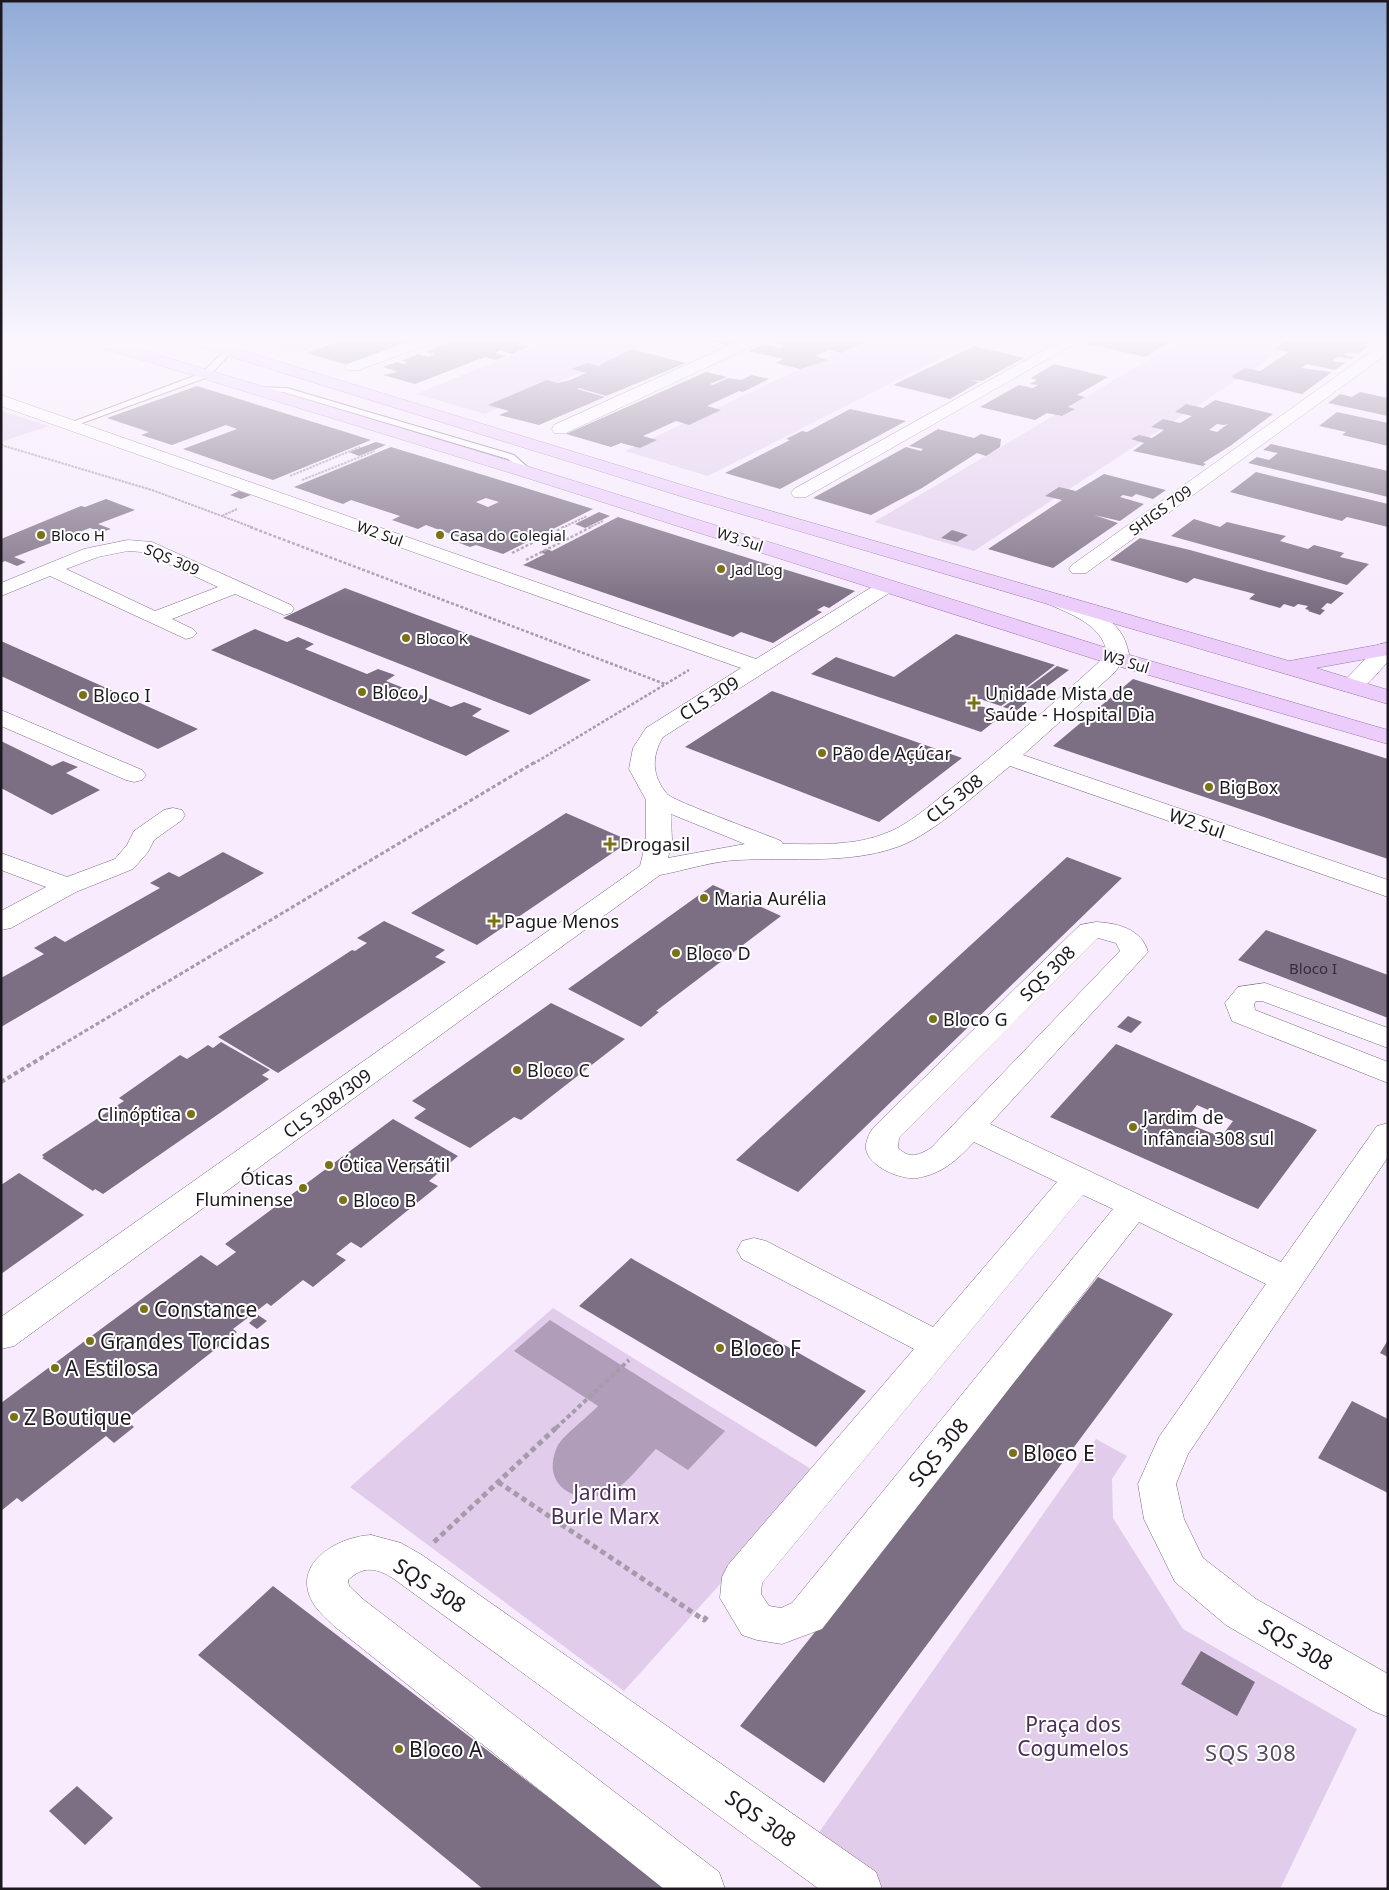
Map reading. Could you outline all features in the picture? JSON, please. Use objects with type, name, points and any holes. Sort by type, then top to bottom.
[{"type":"main road","name":"W3 Sul","points":[[384,428],[632,504],[1115,658],[1388,737]]},
{"type":"main road","name":"W3 Sul","points":[[477,428],[696,495],[1045,595],[1388,697]]},
{"type":"main road","points":[[632,504],[659,496],[696,495]]},
{"type":"main road","points":[[1289,667],[1388,649]]},
{"type":"main road","points":[[1352,686],[1350,693],[1356,703],[1388,726]]},
{"type":"street","name":"W2 Sul","points":[[84,428],[272,489],[758,667]]},
{"type":"street","points":[[800,493],[916,428]]},
{"type":"street","name":"SHIGS 709","points":[[1078,569],[1274,428]]},
{"type":"street","name":"SQS 309","points":[[1,590],[106,547],[137,545],[145,546],[284,609]]},
{"type":"street","points":[[51,569],[186,633]]},
{"type":"street","name":"SQS 309","points":[[155,618],[235,586]]},
{"type":"street","name":"CLS 309","points":[[652,869],[659,841],[658,800],[641,770],[646,748],[654,733],[888,586]]},
{"type":"street","points":[[1045,595],[1085,614],[1108,630],[1118,647],[1115,658]]},
{"type":"street","points":[[1352,686],[1388,649]]},
{"type":"street","name":"CLS 308","points":[[652,869],[736,852],[857,849],[893,840],[924,822],[1007,757],[1115,658]]},
{"type":"street","points":[[1,717],[134,775]]},
{"type":"street","name":"W2 Sul","points":[[1007,757],[1388,889]]},
{"type":"street","points":[[658,800],[782,850]]},
{"type":"street","points":[[1,922],[67,886],[124,864],[139,848],[143,836],[173,816]]},
{"type":"street","points":[[1,861],[67,886]]},
{"type":"street","name":"CLS 308/309","points":[[1,1336],[652,869]]},
{"type":"street","name":"SQS 308","points":[[1107,930],[1128,939],[1134,946],[1134,952],[970,1127],[942,1156],[926,1166],[907,1168],[892,1162],[882,1150],[884,1135],[1090,931],[1107,930]]},
{"type":"street","points":[[1388,1039],[1265,992],[1248,993],[1239,1003],[1242,1015],[1388,1073]]},
{"type":"street","points":[[970,1127],[1288,1280]]},
{"type":"street","name":"SQS 308","points":[[1388,1133],[1172,1448],[1157,1484],[1164,1519],[1189,1570],[1240,1612],[1388,1697]]},
{"type":"street","points":[[742,1577],[1078,1179]]},
{"type":"street","name":"SQS 308","points":[[742,1577],[740,1598],[757,1622],[782,1626],[807,1616],[1134,1206]]},
{"type":"street","points":[[754,1250],[937,1345]]},
{"type":"street","name":"SQS 308","points":[[702,1889],[349,1614],[330,1594],[327,1575],[338,1561],[356,1553],[380,1552],[408,1566],[859,1889]]},
{"type":"lane","points":[[414,428],[511,457],[530,472]]},
{"type":"path","points":[[222,516],[245,506],[272,489],[282,480],[403,434]]},
{"type":"path","points":[[272,489],[295,483],[403,434]]},
{"type":"path","points":[[1,445],[152,490],[665,684]]},
{"type":"path","points":[[508,555],[632,504]]},
{"type":"path","points":[[525,560],[632,504]]},
{"type":"path","points":[[1,1082],[718,653]]},
{"type":"path","points":[[443,1534],[630,1360]]},
{"type":"path","points":[[498,1482],[704,1620],[742,1577]]},
{"type":"green space","points":[[1,428],[42,428],[1,442]]},
{"type":"green space","points":[[674,428],[802,428],[708,476],[625,451]]},
{"type":"green space","points":[[1033,428],[1163,428],[974,551],[874,522]]},
{"type":"green space","name":"Jardim Burle Marx","points":[[553,1308],[819,1474],[624,1691],[350,1487]]},
{"type":"green space","name":"Praça dos Cogumelos","points":[[1096,1439],[1127,1456],[1112,1479],[1113,1518],[1183,1629],[1357,1729],[1280,1889],[885,1889],[815,1838]]},
{"type":"shaded area","points":[[550,1320],[725,1431],[688,1470],[656,1449],[631,1477],[615,1490],[589,1497],[577,1496],[566,1491],[558,1484],[554,1474],[553,1461],[557,1447],[564,1437],[598,1406],[514,1351]]},
{"type":"building","points":[[138,428],[217,428],[172,445],[141,435],[149,432]]},
{"type":"building","points":[[235,428],[333,428],[371,440],[273,480],[183,449],[237,429]]},
{"type":"building","points":[[579,428],[660,428],[643,436],[657,440],[640,448],[621,443],[611,447],[566,434]]},
{"type":"building","points":[[814,428],[893,428],[780,489],[725,473],[790,440],[786,439],[802,431],[807,432]]},
{"type":"building","points":[[1156,428],[1211,428],[1209,430],[1217,432],[1222,428],[1254,428],[1203,463],[1206,464],[1203,466],[1133,451],[1144,443],[1131,439],[1139,435],[1152,438],[1164,430]]},
{"type":"building","points":[[1329,428],[1388,428],[1388,446],[1342,435],[1346,432]]},
{"type":"building","points":[[938,429],[974,438],[981,434],[1001,439],[1000,447],[986,456],[977,453],[922,488],[871,515],[813,498],[906,447],[921,451],[923,449],[909,446]]},
{"type":"building","points":[[376,442],[386,445],[359,456],[349,452]]},
{"type":"building","points":[[1271,444],[1388,471],[1388,497],[1248,463],[1257,457],[1269,460],[1278,453],[1263,450]]},
{"type":"building","points":[[391,447],[593,509],[503,554],[476,545],[470,547],[457,542],[464,539],[426,525],[418,529],[392,520],[400,516],[351,500],[343,504],[294,487]],"holes":[[[486,498],[499,502],[488,507],[476,502]]]},
{"type":"building","points":[[1256,472],[1388,504],[1388,527],[1347,517],[1342,521],[1230,492]]},
{"type":"building","points":[[1104,474],[1166,490],[1153,499],[1136,494],[1132,497],[1123,495],[1120,497],[1144,504],[1120,521],[1094,515],[1118,523],[1053,568],[988,549],[1062,500],[1045,496],[1059,487],[1076,491]]},
{"type":"building","points":[[239,491],[251,495],[241,499],[230,495]]},
{"type":"building","name":"Bloco H","points":[[106,499],[135,510],[98,524],[111,529],[102,532],[90,528],[14,557],[26,562],[17,566],[5,561],[1,563],[1,539],[81,506],[85,507]]},
{"type":"building","points":[[599,512],[610,516],[585,528],[575,524]]},
{"type":"building","points":[[618,517],[855,591],[829,608],[824,606],[817,610],[822,612],[773,643],[741,632],[733,637],[523,565],[545,554],[540,552],[546,549],[552,551]]},
{"type":"building","points":[[1194,519],[1220,527],[1227,522],[1286,536],[1280,541],[1308,549],[1314,545],[1344,553],[1340,557],[1369,564],[1347,585],[1171,536]]},
{"type":"building","points":[[952,530],[968,535],[957,542],[941,538]]},
{"type":"building","points":[[1140,538],[1344,593],[1331,604],[1327,603],[1321,609],[1325,610],[1320,615],[1305,609],[1308,606],[1298,604],[1294,607],[1284,604],[1280,608],[1249,599],[1255,594],[1194,578],[1187,583],[1110,560]]},
{"type":"building","name":"Bloco K","points":[[345,588],[591,680],[530,715],[283,618]]},
{"type":"building","name":"Bloco J","points":[[255,629],[287,642],[298,637],[314,644],[305,649],[367,674],[378,669],[395,675],[386,681],[451,707],[464,702],[482,709],[472,716],[510,731],[466,756],[211,650]]},
{"type":"building","name":"Unidade Mista de Saúde - Hospital Dia","points":[[956,634],[1055,665],[1016,695],[1012,693],[1009,695],[1014,697],[1001,706],[980,699],[975,704],[1004,714],[981,732],[811,674],[836,657],[894,677]]},
{"type":"building","name":"Bloco I","points":[[1,641],[198,729],[158,749],[1,676]]},
{"type":"building","points":[[1057,666],[1069,670],[1030,699],[1018,695]]},
{"type":"building","points":[[1133,679],[1388,759],[1388,859],[1053,746]]},
{"type":"building","name":"Pão de Açúcar","points":[[772,691],[962,758],[879,822],[685,747]]},
{"type":"building","points":[[1016,698],[1027,702],[1016,711],[1003,707]]},
{"type":"building","points":[[1,741],[52,766],[63,761],[78,767],[66,773],[100,790],[52,815],[1,788]]},
{"type":"building","points":[[566,813],[630,841],[477,945],[411,913]]},
{"type":"building","points":[[223,852],[264,873],[1,1027],[1,978],[44,954],[34,948],[55,936],[65,942],[160,888],[150,883],[169,872],[179,877]]},
{"type":"building","name":"Bloco G","points":[[1067,857],[1122,878],[798,1192],[736,1160]]},
{"type":"building","name":"Bloco D","points":[[713,885],[781,916],[656,1011],[659,1012],[641,1027],[568,989]]},
{"type":"building","points":[[384,921],[445,950],[435,957],[446,962],[278,1073],[218,1037],[352,950],[355,951],[367,943],[357,938]]},
{"type":"building","name":"Bloco I","points":[[1266,930],[1388,975],[1388,1018],[1238,960]]},
{"type":"building","name":"Bloco C","points":[[551,1003],[625,1039],[521,1120],[514,1117],[470,1148],[414,1118],[426,1109],[412,1101]]},
{"type":"building","points":[[1128,1016],[1142,1022],[1131,1033],[1117,1027]]},
{"type":"building","points":[[221,1042],[270,1070],[262,1075],[269,1079],[103,1194],[95,1189],[93,1191],[42,1158],[44,1157],[42,1155],[124,1101],[119,1098],[180,1055],[187,1059],[208,1045],[213,1048]]},
{"type":"building","name":"Jardim de infância 308 sul","points":[[1116,1044],[1317,1130],[1258,1209],[1050,1117]],"holes":[[[1197,1105],[1233,1121],[1221,1137],[1184,1122]]]},
{"type":"building","points":[[393,1119],[458,1156],[429,1181],[438,1186],[361,1248],[351,1242],[336,1254],[346,1260],[313,1287],[303,1280],[271,1306],[267,1303],[233,1329],[237,1332],[126,1420],[134,1427],[114,1443],[106,1436],[22,1502],[17,1498],[1,1511],[1,1403],[201,1255],[217,1266],[236,1252],[225,1244]]},
{"type":"building","points":[[19,1173],[84,1215],[1,1274],[1,1185]]},
{"type":"building","name":"Bloco F","points":[[631,1258],[866,1391],[816,1447],[579,1306]]},
{"type":"building","name":"Bloco E","points":[[1098,1277],[1173,1314],[824,1783],[740,1726]]},
{"type":"building","points":[[258,1315],[267,1321],[257,1329],[249,1323]]},
{"type":"building","points":[[1388,1340],[1388,1357],[1380,1353]]},
{"type":"building","points":[[1352,1401],[1388,1419],[1388,1493],[1318,1458]]},
{"type":"building","name":"Bloco A","points":[[273,1586],[668,1889],[483,1889],[198,1655]]},
{"type":"building","points":[[1201,1651],[1255,1682],[1237,1716],[1181,1684]]},
{"type":"building","points":[[77,1786],[113,1818],[85,1845],[49,1811]]},
{"type":"place","name":"Bloco H","points":[[41,535]]},
{"type":"place","name":"Casa do Colegial","points":[[440,535]]},
{"type":"place","name":"Jad Log","points":[[721,569]]},
{"type":"place","name":"Bloco K","points":[[406,638]]},
{"type":"place","name":"Bloco J","points":[[362,692]]},
{"type":"place","name":"Bloco I","points":[[83,695]]},
{"type":"place","name":"Unidade Mista de Saúde - Hospital Dia","points":[[974,703]]},
{"type":"place","name":"Pão de Açúcar","points":[[822,753]]},
{"type":"place","name":"BigBox","points":[[1209,787]]},
{"type":"place","name":"Drogasil","points":[[610,844]]},
{"type":"place","name":"Maria Aurélia","points":[[704,898]]},
{"type":"place","name":"Pague Menos","points":[[494,921]]},
{"type":"place","name":"Bloco D","points":[[676,953]]},
{"type":"place","name":"Bloco G","points":[[933,1019]]},
{"type":"place","name":"Bloco C","points":[[517,1070]]},
{"type":"place","name":"Clinóptica","points":[[191,1114]]},
{"type":"place","name":"Jardim de infância 308 sul","points":[[1133,1127]]},
{"type":"place","name":"Ótica Versátil","points":[[329,1165]]},
{"type":"place","name":"Óticas Fluminense","points":[[303,1188]]},
{"type":"place","name":"Bloco B","points":[[343,1200]]},
{"type":"place","name":"Constance","points":[[144,1309]]},
{"type":"place","name":"Grandes Torcidas","points":[[90,1341]]},
{"type":"place","name":"Bloco F","points":[[720,1348]]},
{"type":"place","name":"A Estilosa","points":[[55,1368]]},
{"type":"place","name":"Z Boutique","points":[[14,1417]]},
{"type":"place","name":"Bloco E","points":[[1013,1453]]},
{"type":"place","name":"Bloco A","points":[[399,1749]]},
{"type":"district","name":"SQS 308","points":[[1251,1752]]}]
